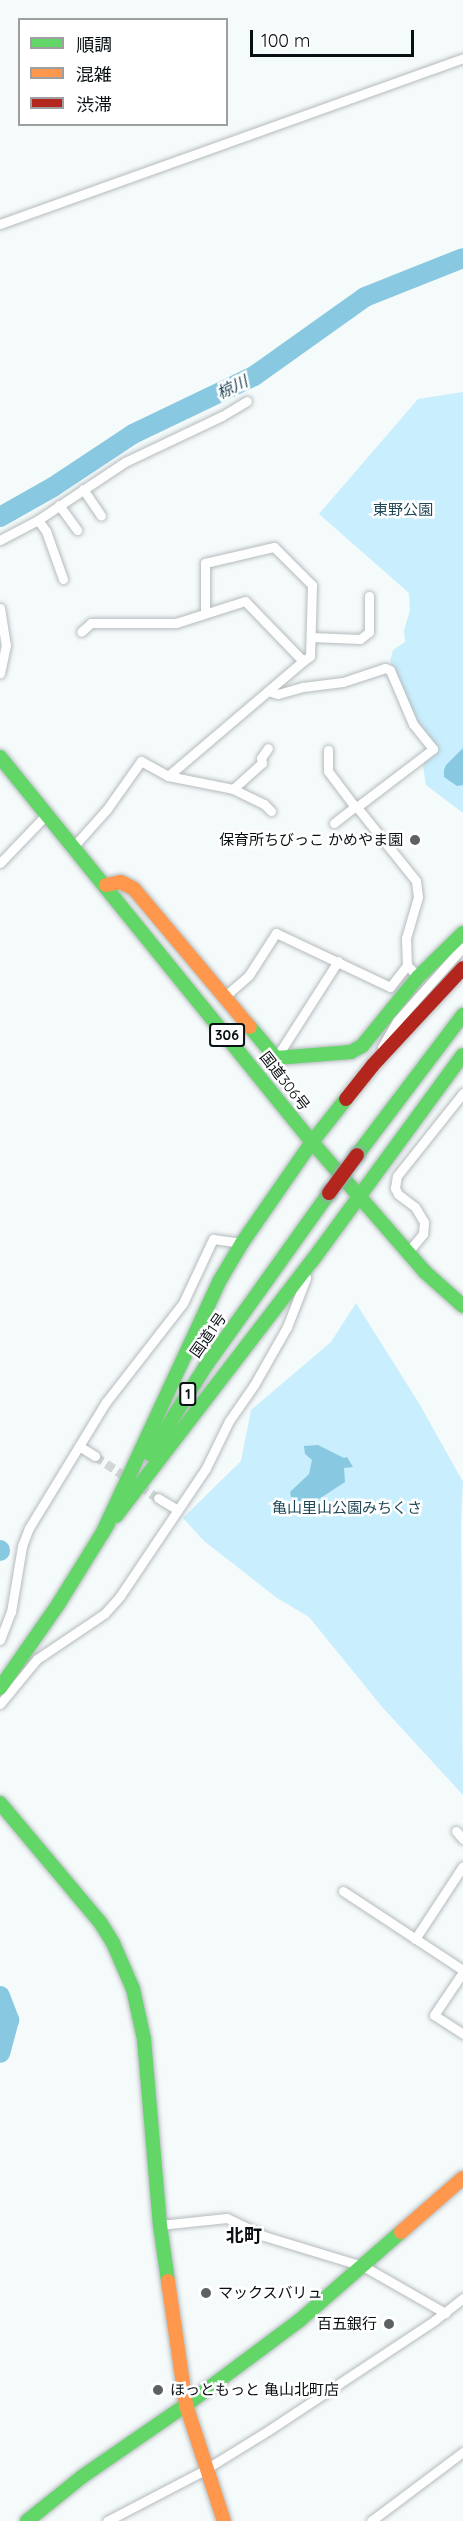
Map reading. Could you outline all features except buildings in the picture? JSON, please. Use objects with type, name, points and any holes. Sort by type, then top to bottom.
[{"type":"main road","name":"国道306号","points":[[0,757],[312,1142],[407,1253],[463,1306]]},
{"type":"main road","points":[[106,885],[121,882],[134,889],[276,1058],[351,1052],[362,1047],[418,977],[463,933]]},
{"type":"main road","points":[[102,1533],[220,1280],[242,1243],[312,1142],[373,1065],[463,968]]},
{"type":"main road","name":"国道1号","points":[[0,1688],[59,1603],[204,1367],[329,1193],[463,1015]]},
{"type":"main road","points":[[102,1533],[312,1261],[463,1055]]},
{"type":"main road","points":[[0,1803],[100,1922],[113,1943],[133,1989],[144,2039],[160,2225],[186,2405],[224,2521]]},
{"type":"main road","points":[[27,2521],[82,2476],[186,2405],[300,2320],[463,2178]]},
{"type":"street","points":[[0,224],[463,58]]},
{"type":"street","points":[[0,540],[38,520],[125,462],[215,420],[247,401]]},
{"type":"street","points":[[82,489],[101,516]]},
{"type":"street","points":[[59,505],[77,530]]},
{"type":"street","points":[[38,520],[46,531],[63,579]]},
{"type":"street","points":[[168,776],[310,656],[312,585],[274,547],[205,563],[205,612]]},
{"type":"street","points":[[311,637],[360,639],[369,632],[369,596]]},
{"type":"street","points":[[81,632],[91,623],[176,623],[245,601],[303,661]]},
{"type":"street","points":[[0,608],[6,645],[0,673]]},
{"type":"street","points":[[268,691],[278,694],[303,687],[343,682],[385,668],[390,670],[412,724],[433,749],[334,823]]},
{"type":"street","points":[[233,789],[261,763],[261,758],[268,748]]},
{"type":"street","points":[[224,997],[249,975],[276,933],[390,987],[407,965],[406,938],[418,897],[416,881],[328,771],[328,750]]},
{"type":"street","points":[[74,846],[107,809],[141,761],[168,776],[233,789],[264,804],[271,811]]},
{"type":"street","points":[[0,863],[46,814]]},
{"type":"street","points":[[373,1065],[397,1021],[463,947]]},
{"type":"street","points":[[276,1058],[338,961]]},
{"type":"street","points":[[407,965],[418,977]]},
{"type":"street","points":[[407,1253],[423,1234],[424,1222],[416,1207],[398,1194],[397,1176],[463,1093]]},
{"type":"street","points":[[0,1640],[8,1621],[22,1546],[28,1528],[106,1402],[183,1303],[213,1239],[242,1243]]},
{"type":"street","points":[[0,1704],[37,1659],[104,1614],[131,1582],[206,1468],[229,1421],[288,1327],[312,1261]]},
{"type":"street","points":[[79,1446],[94,1456]]},
{"type":"street","points":[[158,1498],[178,1510]]},
{"type":"street","points":[[456,1831],[463,1839]]},
{"type":"street","points":[[415,1939],[463,1866]]},
{"type":"street","points":[[343,1891],[463,1971],[434,2015],[463,2034]]},
{"type":"street","points":[[160,2225],[227,2218],[264,2236],[363,2266],[445,2313]]},
{"type":"street","points":[[107,2521],[207,2467],[445,2313],[459,2307],[463,2298]]},
{"type":"street","points":[[371,2521],[463,2452]]},
{"type":"green space","name":"東野公園","points":[[463,392],[463,813],[426,785],[423,766],[426,747],[390,661],[393,650],[405,642],[404,630],[410,610],[409,593],[319,514],[418,399]]},
{"type":"green space","name":"亀山里山公園みちくさ","points":[[356,1303],[420,1405],[463,1482],[461,1521],[463,1795],[383,1708],[309,1617],[277,1598],[204,1541],[183,1518],[241,1461],[251,1410],[331,1342]]},
{"type":"shaded area","points":[[463,748],[463,785],[457,786],[444,777],[444,770]]},
{"type":"shaded area","points":[[318,1445],[344,1458],[347,1457],[353,1467],[344,1468],[345,1482],[302,1507],[292,1500],[290,1492],[309,1474],[312,1460],[305,1454],[304,1446]]},
{"type":"waterway","name":"椋川","points":[[0,517],[53,487],[133,434],[254,376],[365,297],[463,258]]},
{"type":"waterway","name":"椋川","points":[[0,1996],[9,2020],[0,2053]]},
{"type":"tunnel","points":[[95,1456],[158,1498]]},
{"type":"traffic: fast","points":[[0,757],[312,1142],[425,1272],[463,1306]]},
{"type":"traffic: fast","points":[[250,1027],[276,1058],[351,1052],[362,1046],[418,977],[463,933]]},
{"type":"traffic: fast","points":[[357,1155],[463,1015]]},
{"type":"traffic: fast","points":[[116,1516],[312,1261],[463,1055]]},
{"type":"traffic: fast","points":[[102,1534],[220,1280],[242,1243],[312,1142],[346,1099]]},
{"type":"traffic: fast","points":[[150,1454],[205,1367],[329,1193]]},
{"type":"traffic: fast","points":[[0,1688],[59,1603],[108,1524]]},
{"type":"traffic: fast","points":[[0,1803],[100,1922],[113,1943],[133,1989],[144,2039],[160,2225],[168,2281]]},
{"type":"traffic: fast","points":[[27,2521],[83,2476],[186,2405],[300,2320],[401,2232]]},
{"type":"traffic: slow","points":[[106,885],[121,882],[134,889],[250,1027]]},
{"type":"traffic: slow","points":[[401,2232],[463,2178]]},
{"type":"traffic: slow","points":[[168,2281],[186,2405],[224,2521]]},
{"type":"traffic: jam","points":[[346,1099],[373,1065],[463,968]]},
{"type":"traffic: jam","points":[[329,1193],[357,1155]]},
{"type":"place","name":"保育所ちびっこ かめやま園","points":[[415,840]]},
{"type":"place","name":"マックスバリュ","points":[[206,2293]]},
{"type":"place","name":"百五銀行","points":[[389,2324]]},
{"type":"place","name":"ほっともっと 亀山北町店","points":[[158,2390]]},
{"type":"district","name":"北町","points":[[244,2236]]}]
